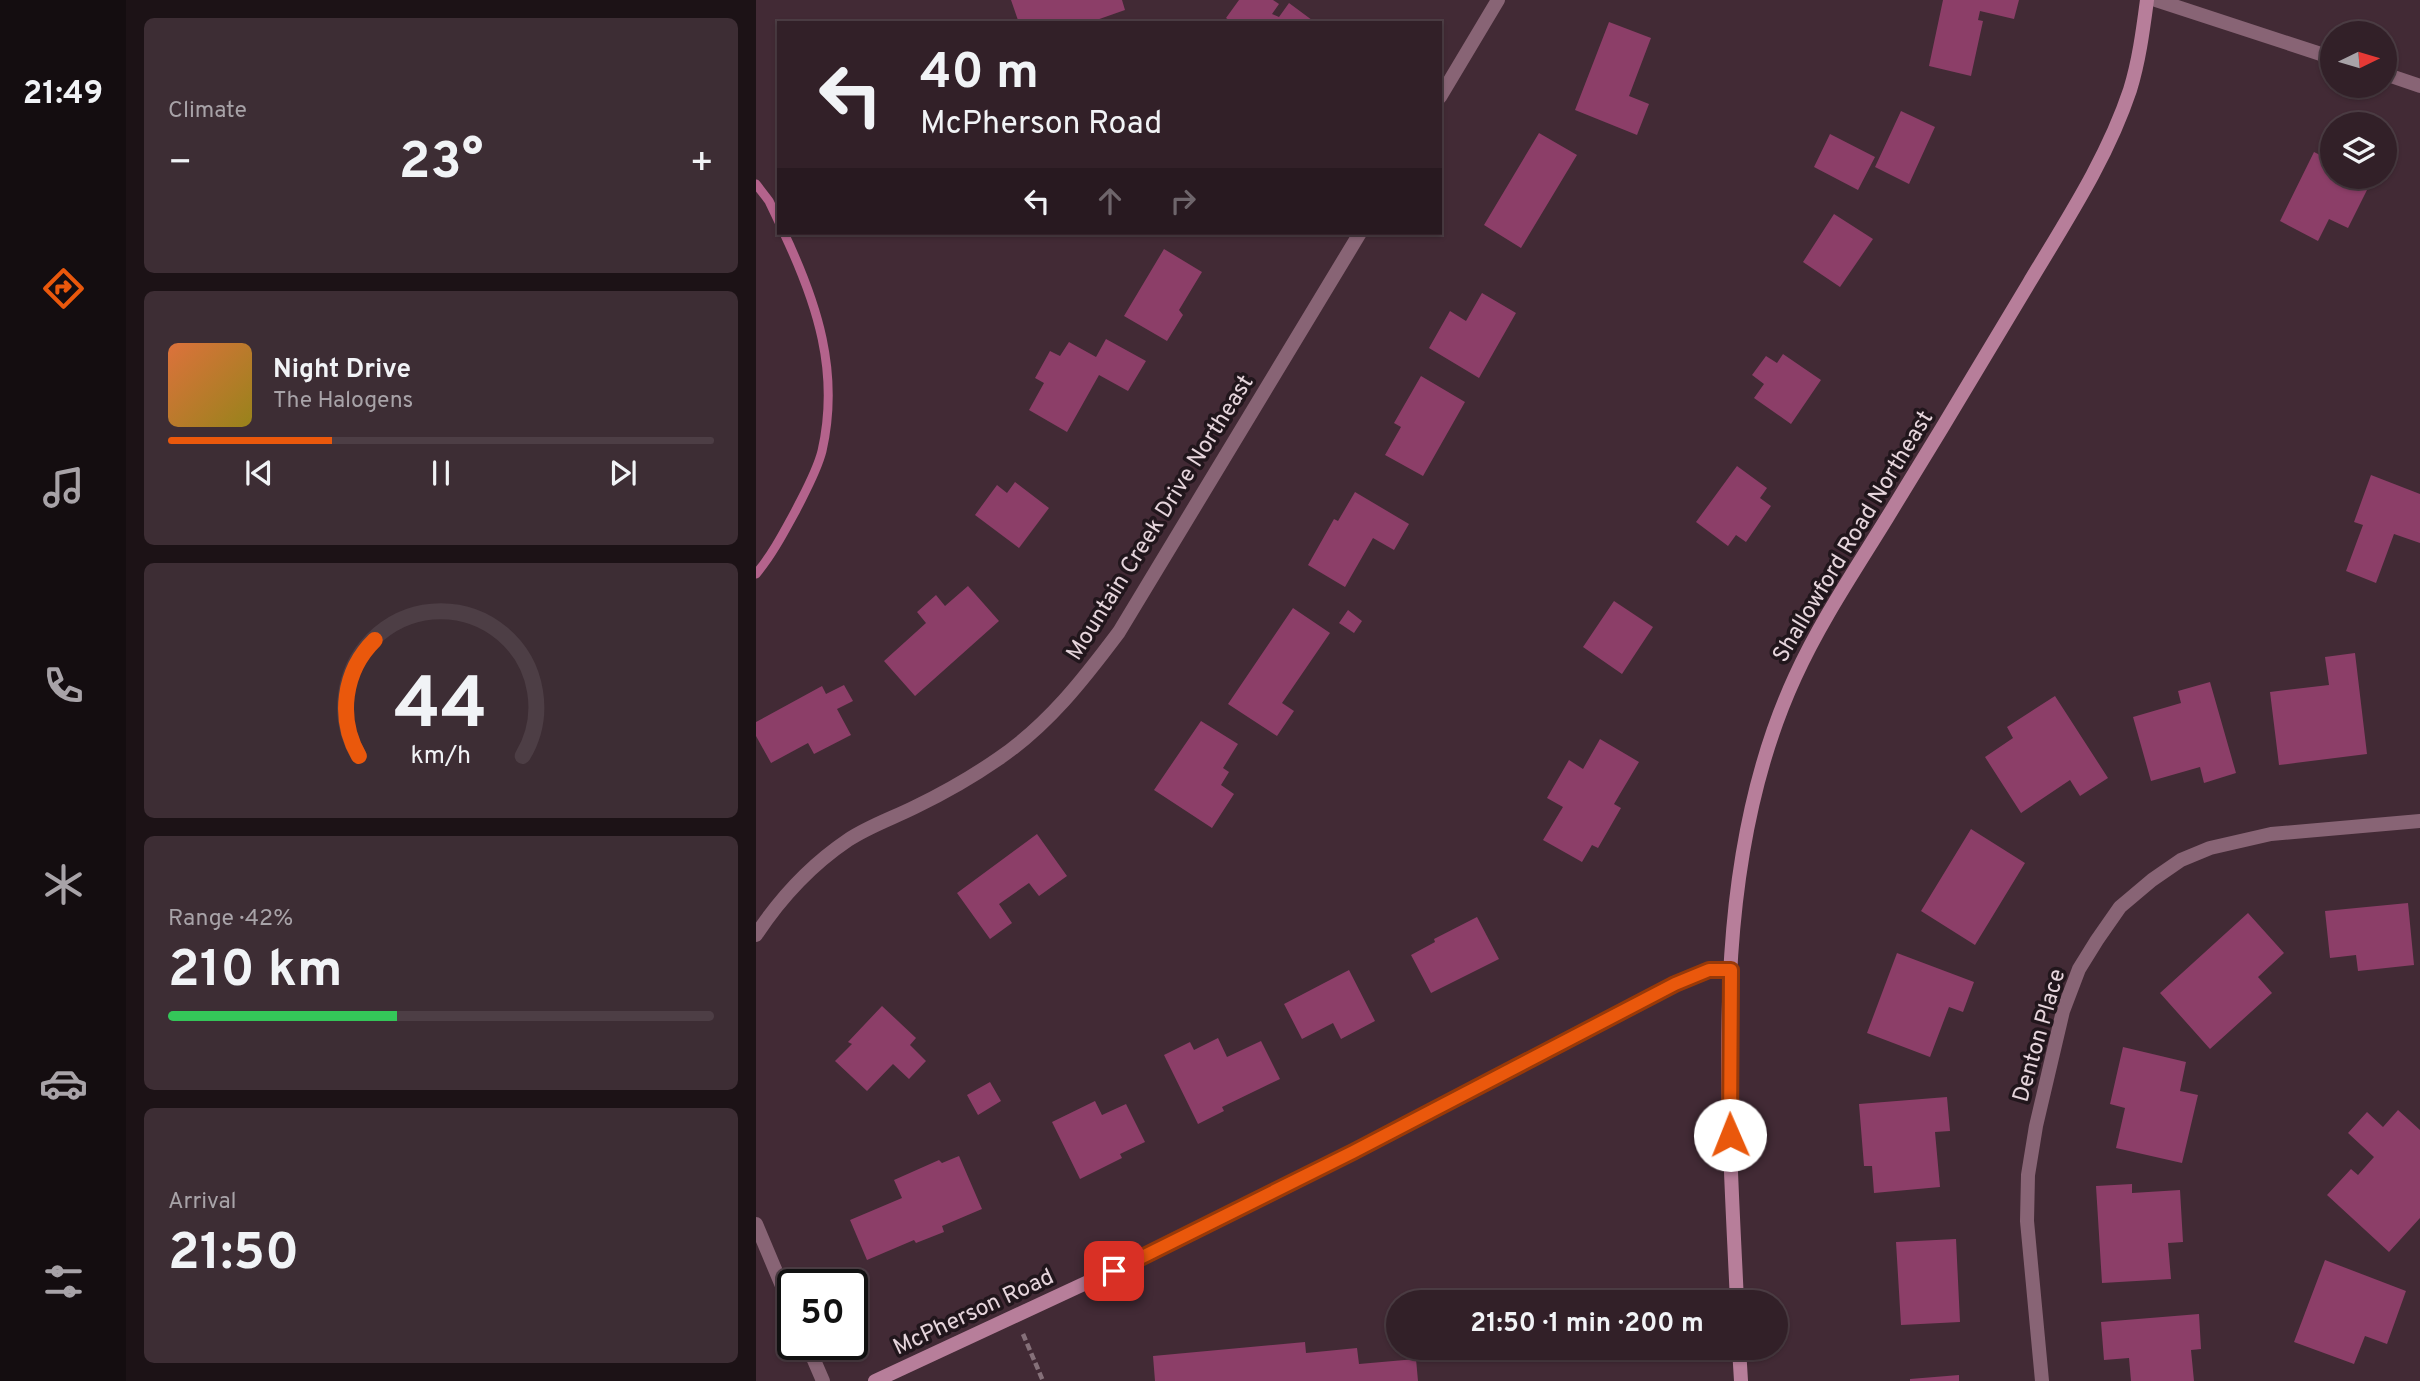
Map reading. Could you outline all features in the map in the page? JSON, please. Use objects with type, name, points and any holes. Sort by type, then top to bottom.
[{"type":"main road","name":"Shallowford Road Northeast","points":[[1736,1290],[1731,1160],[1731,970],[1742,855],[1768,744],[1795,676],[1830,611],[1950,415],[2087,183],[2108,142],[2130,89],[2142,40],[2147,0]]},
{"type":"main road","name":"McPherson Road","points":[[875,1381],[1187,1236],[1675,984],[1709,970],[1731,970]]},
{"type":"main road","points":[[1740,1360],[1741,1381]]},
{"type":"street","points":[[2156,0],[2320,54]]},
{"type":"street","points":[[1442,94],[1495,1]]},
{"type":"street","points":[[2398,78],[2420,86]]},
{"type":"street","name":"Mountain Creek Drive Northeast","points":[[756,935],[772,911],[817,863],[850,838],[939,794],[999,759],[1043,725],[1074,692],[1119,632],[1359,235]]},
{"type":"street","name":"Denton Place","points":[[2042,1381],[2027,1221],[2028,1175],[2036,1126],[2063,1011],[2096,940],[2120,906],[2152,880],[2181,860],[2210,848],[2271,834],[2420,821]]},
{"type":"street","points":[[756,1224],[777,1274]]},
{"type":"street","points":[[814,1360],[823,1381]]},
{"type":"path","points":[[1016,1317],[1043,1381]]},
{"type":"building","points":[[1011,0],[1122,0],[1125,10],[1094,21],[1018,21]]},
{"type":"building","points":[[1239,0],[1273,0],[1279,4],[1272,14],[1279,17],[1289,3],[1313,21],[1230,21],[1226,18]]},
{"type":"building","points":[[1943,0],[2019,0],[2014,19],[1980,11],[1978,20],[1983,21],[1971,76],[1929,66]]},
{"type":"building","points":[[1609,22],[1651,38],[1629,96],[1649,104],[1637,135],[1575,110]]},
{"type":"building","points":[[1901,111],[1935,127],[1909,184],[1875,167]]},
{"type":"building","points":[[1539,133],[1577,155],[1521,248],[1484,225]]},
{"type":"building","points":[[1830,134],[1875,157],[1858,190],[1814,167]]},
{"type":"building","points":[[2314,152],[2320,155],[2320,189],[2368,189],[2348,228],[2329,219],[2318,241],[2280,221]]},
{"type":"building","points":[[1834,214],[1873,239],[1840,287],[1803,262]]},
{"type":"building","points":[[1164,249],[1202,272],[1179,310],[1183,315],[1167,341],[1124,316]]},
{"type":"building","points":[[1482,293],[1516,313],[1479,378],[1429,348],[1450,311],[1466,321]]},
{"type":"building","points":[[1106,339],[1146,361],[1128,391],[1099,375],[1067,432],[1029,410],[1044,383],[1035,378],[1050,351],[1060,356],[1069,342],[1096,357]]},
{"type":"building","points":[[1783,354],[1821,380],[1791,424],[1754,398],[1764,384],[1752,375],[1766,356],[1777,363]]},
{"type":"building","points":[[1421,376],[1465,402],[1423,476],[1385,455],[1401,427],[1394,423]]},
{"type":"building","points":[[1737,466],[1767,488],[1760,498],[1771,506],[1746,542],[1736,535],[1728,546],[1696,522]]},
{"type":"building","points":[[2371,475],[2420,494],[2420,543],[2394,534],[2376,583],[2346,571],[2363,525],[2354,522]]},
{"type":"building","points":[[1015,482],[1049,508],[1019,548],[975,515],[997,485],[1007,493]]},
{"type":"building","points":[[1355,492],[1409,524],[1394,550],[1373,538],[1345,587],[1308,565],[1334,519],[1338,521]]},
{"type":"building","points":[[968,586],[999,621],[915,696],[884,661],[926,623],[917,612],[936,595],[945,606]]},
{"type":"building","points":[[1614,601],[1653,627],[1622,674],[1583,647]]},
{"type":"building","points":[[1293,608],[1330,633],[1282,703],[1294,711],[1277,736],[1228,704]]},
{"type":"building","points":[[1348,610],[1362,621],[1354,633],[1339,623]]},
{"type":"building","points":[[2355,653],[2367,754],[2279,765],[2270,692],[2329,685],[2325,657]]},
{"type":"building","points":[[2210,682],[2236,773],[2204,783],[2200,767],[2151,781],[2133,717],[2181,703],[2178,691]]},
{"type":"building","points":[[844,685],[853,701],[837,709],[851,735],[814,754],[808,743],[771,763],[756,736],[756,722],[822,686],[826,694]]},
{"type":"building","points":[[2055,696],[2108,778],[2080,796],[2070,780],[2021,813],[1985,757],[2013,738],[2007,727]]},
{"type":"building","points":[[1201,721],[1238,744],[1223,768],[1229,772],[1221,785],[1234,794],[1212,828],[1154,790]]},
{"type":"building","points":[[1600,739],[1639,762],[1614,804],[1621,808],[1598,848],[1592,845],[1582,862],[1543,840],[1563,807],[1547,798],[1569,760],[1583,769]]},
{"type":"building","points":[[1971,829],[2025,863],[1975,945],[1921,911]]},
{"type":"building","points":[[1037,834],[1067,876],[1039,896],[1029,883],[999,904],[1012,923],[990,939],[957,893]]},
{"type":"building","points":[[2408,903],[2414,965],[2358,971],[2356,955],[2330,958],[2325,911]]},
{"type":"building","points":[[2248,913],[2284,953],[2258,977],[2272,993],[2210,1049],[2160,993]]},
{"type":"building","points":[[1477,917],[1499,959],[1431,993],[1411,955],[1435,942],[1434,939]]},
{"type":"building","points":[[1897,953],[1974,982],[1963,1012],[1949,1007],[1930,1057],[1867,1033]]},
{"type":"building","points":[[1349,970],[1375,1021],[1341,1039],[1333,1023],[1302,1039],[1284,1004]]},
{"type":"building","points":[[882,1006],[916,1038],[910,1045],[926,1061],[909,1079],[893,1064],[867,1091],[835,1061],[852,1044],[848,1042]]},
{"type":"building","points":[[1218,1038],[1227,1057],[1261,1041],[1280,1079],[1222,1107],[1224,1111],[1198,1124],[1164,1055],[1190,1042],[1194,1050]]},
{"type":"building","points":[[2123,1047],[2186,1062],[2180,1091],[2198,1095],[2182,1163],[2116,1148],[2125,1108],[2110,1104]]},
{"type":"building","points":[[990,1082],[1001,1101],[978,1115],[967,1095]]},
{"type":"building","points":[[1947,1097],[1950,1131],[1935,1132],[1940,1187],[1874,1193],[1872,1166],[1864,1166],[1859,1104]]},
{"type":"building","points":[[1095,1101],[1102,1115],[1126,1104],[1145,1142],[1120,1154],[1122,1158],[1080,1179],[1052,1122]]},
{"type":"building","points":[[2398,1110],[2420,1130],[2420,1218],[2389,1252],[2327,1195],[2351,1169],[2358,1175],[2374,1157],[2348,1133],[2367,1112],[2383,1127]]},
{"type":"building","points":[[959,1156],[982,1209],[942,1226],[944,1232],[916,1243],[914,1240],[867,1260],[850,1220],[902,1198],[894,1180],[939,1160],[942,1163]]},
{"type":"building","points":[[2132,1184],[2132,1193],[2180,1190],[2183,1242],[2168,1243],[2171,1279],[2102,1283],[2096,1186]]},
{"type":"building","points":[[1956,1239],[1960,1322],[1901,1325],[1896,1242]]},
{"type":"building","points":[[2325,1260],[2406,1291],[2387,1344],[2365,1336],[2354,1364],[2294,1342]]},
{"type":"building","points":[[2199,1314],[2201,1349],[2191,1350],[2194,1381],[2131,1381],[2129,1358],[2104,1360],[2101,1322]]},
{"type":"building","points":[[1305,1342],[1306,1353],[1357,1348],[1359,1364],[1416,1360],[1418,1381],[1155,1381],[1153,1356]]},
{"type":"building","points":[[1959,1375],[1959,1381],[1910,1381],[1910,1379]]},
{"type":"waterway","points":[[756,184],[777,218]]},
{"type":"waterway","points":[[756,574],[778,543],[810,481],[822,451],[827,422],[827,366],[822,339],[806,285],[785,235]]},
{"type":"route","points":[[1114,1271],[1353,1152],[1675,984],[1709,970],[1731,970],[1730,1135]]}]
